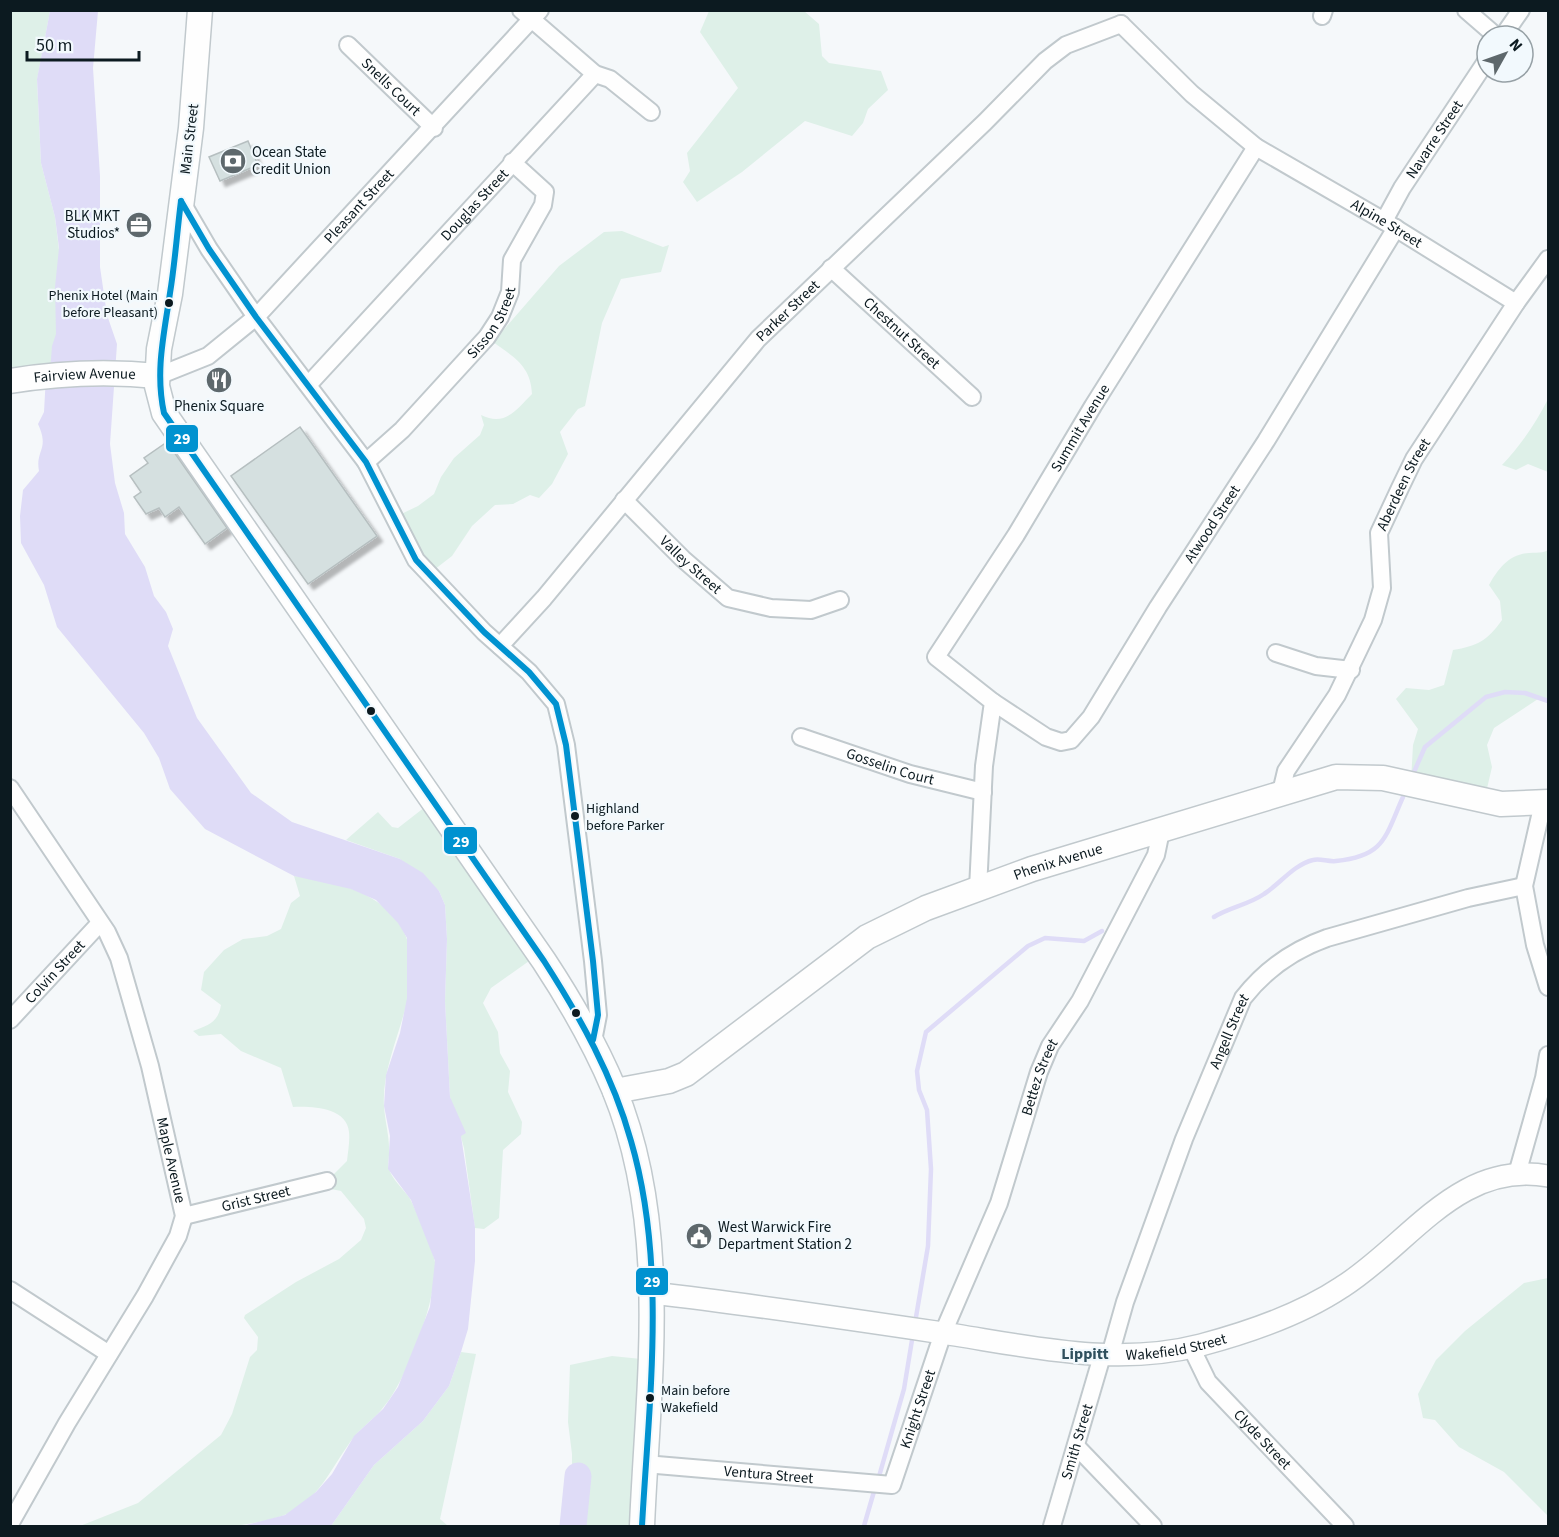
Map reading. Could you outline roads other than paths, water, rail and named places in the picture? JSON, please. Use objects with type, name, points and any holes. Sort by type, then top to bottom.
[{"type":"main road","name":"Main Street","points":[[200,10],[191,128],[170,294],[159,349],[158,376],[164,413],[544,961],[593,1041],[615,1091],[639,1175],[652,1293],[642,1527]]},
{"type":"main road","name":"Fairview Avenue","points":[[10,381],[45,375],[130,373],[158,376]]},
{"type":"main road","name":"Phenix Avenue","points":[[615,1091],[669,1081],[686,1074],[867,937],[926,908],[1032,869],[1336,777],[1383,778],[1501,804],[1546,802]]},
{"type":"street","points":[[1466,10],[1482,24]]},
{"type":"street","points":[[1511,24],[1521,10]]},
{"type":"street","points":[[531,14],[595,74],[610,79],[651,112]]},
{"type":"street","name":"Pleasant Street","points":[[158,376],[208,356],[256,317],[434,128],[531,14]]},
{"type":"street","points":[[1124,17],[1192,94],[1256,147]]},
{"type":"street","name":"Parker Street","points":[[500,646],[544,598],[740,358],[831,267],[985,122],[1045,61],[1066,45],[1124,17]]},
{"type":"street","name":"Snells Court","points":[[348,45],[434,128]]},
{"type":"street","name":"Douglas Street","points":[[309,384],[595,74]]},
{"type":"street","name":"Navarre Street","points":[[1390,225],[1402,188],[1475,78]]},
{"type":"street","name":"Alpine Street","points":[[1256,147],[1390,225],[1516,303]]},
{"type":"street","name":"Summit Avenue","points":[[993,702],[936,657],[1016,535],[1099,397],[1256,147]]},
{"type":"street","name":"Sisson Street","points":[[366,462],[402,430],[456,372],[487,337],[500,317],[510,292],[512,260],[543,205],[545,192],[512,162]]},
{"type":"street","points":[[181,201],[209,249],[256,317],[366,462],[416,560],[500,646],[550,693],[561,716],[593,961],[598,1015],[593,1041]]},
{"type":"street","name":"Atwood Street","points":[[993,702],[1046,737],[1061,742],[1078,734],[1097,708],[1158,607],[1266,441],[1390,225]]},
{"type":"street","name":"Aberdeen Street","points":[[1281,792],[1286,771],[1351,670],[1373,620],[1382,588],[1378,533],[1414,459],[1516,303],[1548,259]]},
{"type":"street","name":"Chestnut Street","points":[[831,267],[972,397]]},
{"type":"street","name":"Valley Street","points":[[624,500],[683,559],[728,598],[771,608],[811,610],[840,600]]},
{"type":"street","points":[[1276,653],[1316,666],[1351,670]]},
{"type":"street","points":[[978,889],[983,792],[993,702]]},
{"type":"street","name":"Gosselin Court","points":[[801,737],[910,774],[983,792]]},
{"type":"street","name":"Maple Avenue","points":[[10,788],[100,923],[120,958],[134,1005],[184,1215],[178,1236],[156,1276],[10,1524]]},
{"type":"street","points":[[1546,802],[1524,886],[1535,945],[1548,987]]},
{"type":"street","name":"Bettez Street","points":[[943,1333],[999,1203],[1039,1072],[1050,1046],[1080,1001],[1156,855],[1161,831]]},
{"type":"street","name":"Angell Street","points":[[1106,1356],[1184,1139],[1243,998],[1256,981],[1304,946],[1468,898],[1524,886]]},
{"type":"street","name":"Colvin Street","points":[[10,1020],[100,923]]},
{"type":"street","points":[[1517,1174],[1545,1078],[1548,1055]]},
{"type":"street","name":"Wakefield Street","points":[[652,1293],[943,1333],[993,1343],[1106,1356],[1191,1347],[1239,1334],[1289,1315],[1323,1298],[1357,1278],[1431,1213],[1459,1192],[1498,1178],[1517,1174],[1548,1176]]},
{"type":"street","name":"Grist Street","points":[[184,1215],[327,1181]]},
{"type":"street","points":[[10,1290],[109,1354]]},
{"type":"street","name":"Knight Street","points":[[892,1485],[943,1333]]},
{"type":"street","name":"Clyde Street","points":[[1191,1347],[1208,1382],[1345,1527]]},
{"type":"street","name":"Smith Street","points":[[1052,1527],[1106,1356]]},
{"type":"street","points":[[1076,1446],[1153,1527]]},
{"type":"street","name":"Ventura Street","points":[[645,1464],[892,1485]]},
{"type":"waterway","points":[[1414,772],[1425,747],[1486,697],[1505,692],[1525,693],[1548,701]]},
{"type":"waterway","points":[[1214,917],[1258,898],[1306,862],[1333,861],[1365,855],[1374,849],[1387,834],[1403,797]]},
{"type":"waterway","points":[[915,1323],[928,1246],[931,1169],[927,1110],[919,1090],[917,1071],[926,1032],[1028,946],[1045,938],[1084,941],[1102,931]]},
{"type":"waterway","points":[[878,1480],[904,1389],[913,1334]]},
{"type":"waterway","points":[[573,1526],[578,1476]]},
{"type":"waterway","points":[[864,1526],[875,1488]]},
{"type":"place","name":"Ocean State Credit Union","points":[[233,161]]},
{"type":"place","name":"BLK MKT Studios*","points":[[139,225]]},
{"type":"place","name":"Phenix Hotel (Main before Pleasant)","points":[[169,303]]},
{"type":"place","name":"Phenix Square","points":[[219,380]]},
{"type":"place","name":"Highland before Parker","points":[[575,816]]},
{"type":"place","name":"West Warwick Fire Department Station 2","points":[[699,1236]]},
{"type":"place","name":"Main before Wakefield","points":[[650,1398]]},
{"type":"district","name":"Lippitt","points":[[1085,1353]]}]
